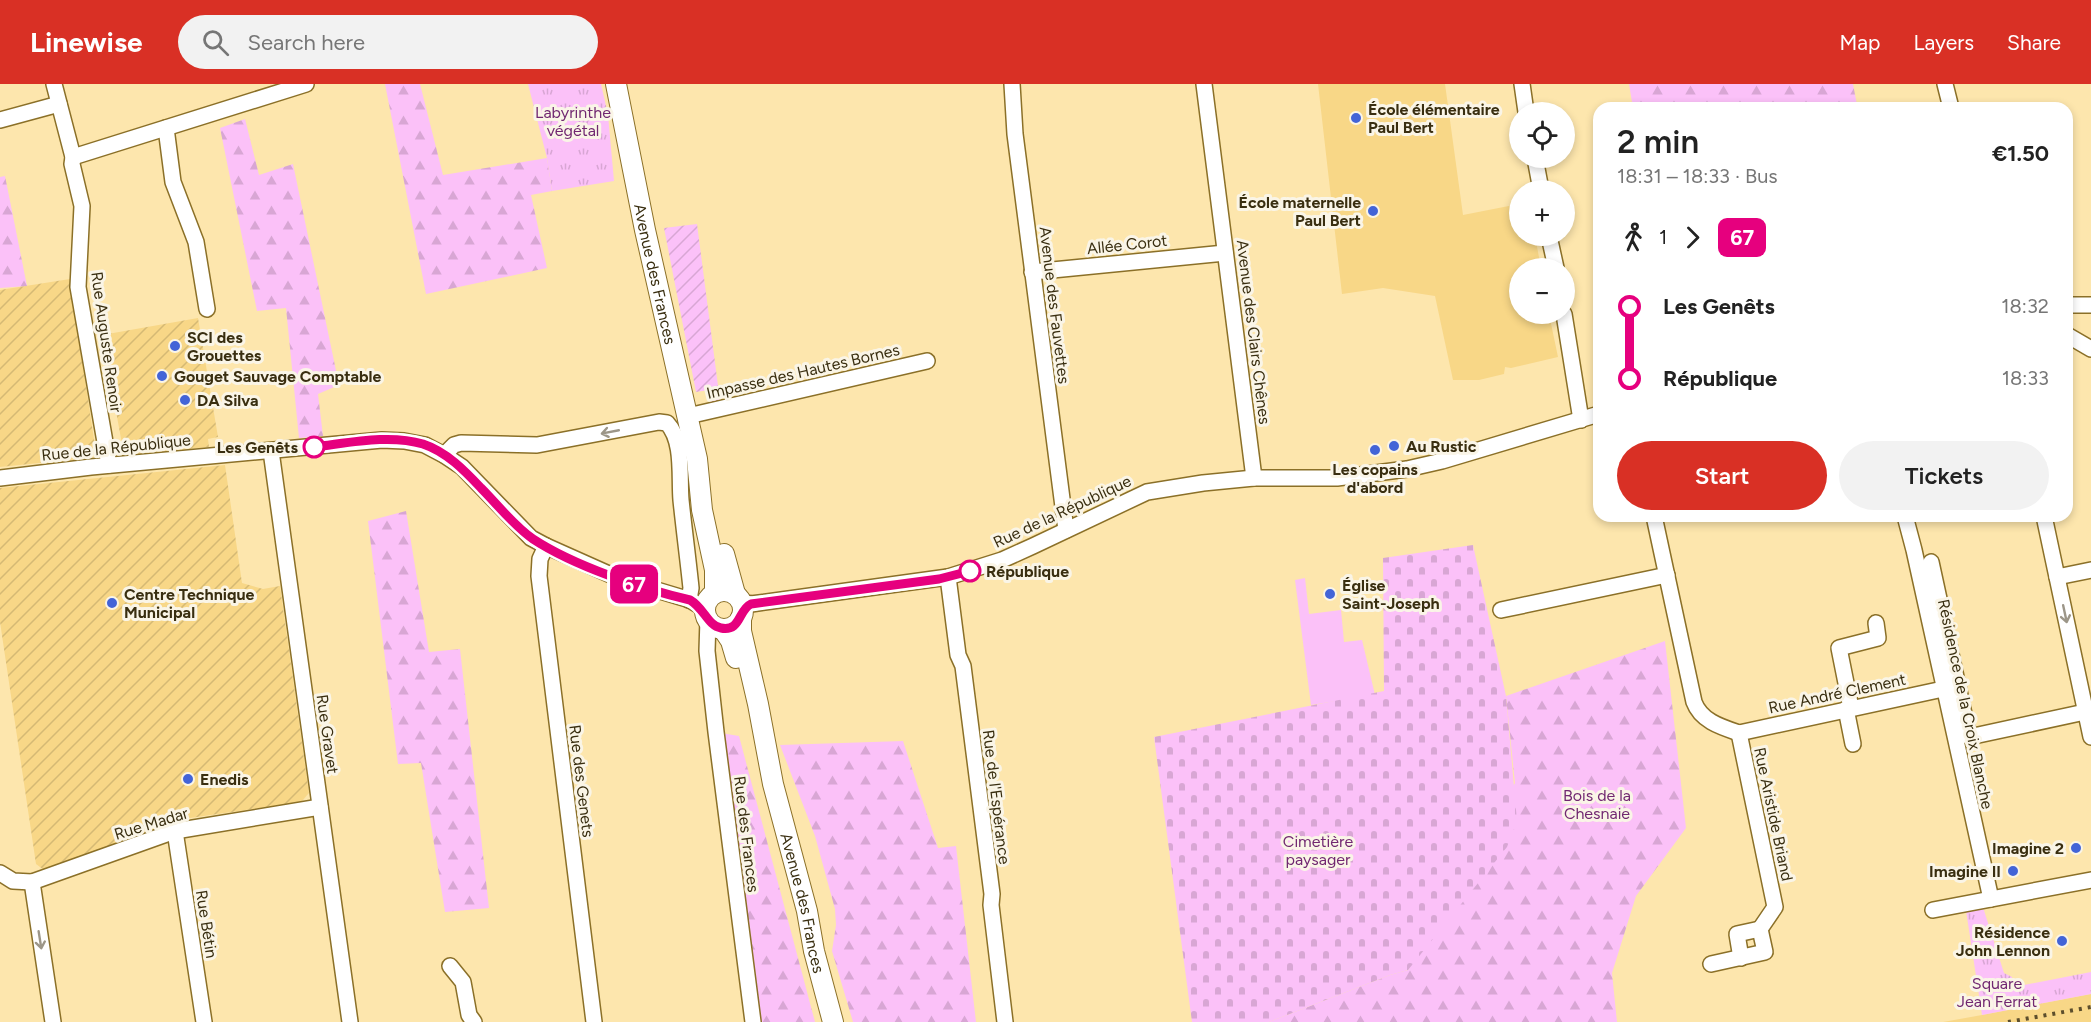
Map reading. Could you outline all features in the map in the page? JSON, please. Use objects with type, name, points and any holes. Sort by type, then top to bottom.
[{"type":"main road","name":"Avenue des Frances","points":[[617,85],[645,230],[697,459],[711,493],[727,610],[741,631],[773,784],[807,911],[814,951],[833,1022]]},
{"type":"street","name":"Rue Auguste Renoir","points":[[54,84],[73,157],[72,164],[82,206],[78,287],[109,465]]},
{"type":"street","points":[[73,157],[306,84]]},
{"type":"street","name":"Avenue des Fauvettes","points":[[1012,84],[1015,134],[1066,530]]},
{"type":"street","name":"Avenue des Clairs Chênes","points":[[1204,84],[1254,478]]},
{"type":"street","points":[[1522,84],[1525,102]]},
{"type":"street","points":[[1945,84],[1950,102]]},
{"type":"street","points":[[0,120],[59,104]]},
{"type":"street","points":[[166,128],[173,182],[195,242],[202,304]]},
{"type":"street","name":"Allée Corot","points":[[1032,272],[1225,253]]},
{"type":"street","points":[[2073,305],[2091,305]]},
{"type":"street","points":[[1566,324],[1581,420]]},
{"type":"street","points":[[2073,338],[2091,349]]},
{"type":"street","name":"Impasse des Hautes Bornes","points":[[688,416],[927,361]]},
{"type":"street","name":"Rue de la République","points":[[0,478],[109,465],[382,440],[404,441],[425,445],[462,467],[531,538],[546,546],[620,579],[689,600],[700,606],[727,610],[948,578],[1002,560],[1147,492],[1254,478],[1337,478],[1400,470],[1436,463],[1593,416]]},
{"type":"street","points":[[444,455],[454,445],[461,444],[537,445],[659,422],[668,423],[674,434],[681,464],[681,497],[691,588],[689,600]]},
{"type":"street","name":"Rue Gravet","points":[[271,451],[350,1022]]},
{"type":"street","name":"Rue Aristide Briand","points":[[1655,522],[1696,708],[1709,721],[1739,733],[1775,907],[1760,929]]},
{"type":"street","name":"Résidence de la Croix Blanche","points":[[1907,522],[1990,899]]},
{"type":"street","points":[[2045,522],[2091,737]]},
{"type":"street","name":"Rue des Genets","points":[[546,546],[540,559],[538,576],[594,1022]]},
{"type":"street","points":[[1931,562],[1969,737],[2085,712]]},
{"type":"street","points":[[2057,577],[2091,570]]},
{"type":"street","points":[[1501,610],[1667,575]]},
{"type":"street","name":"Rue de l'Espérance","points":[[948,578],[958,655],[963,666],[992,894],[991,905],[1005,1022]]},
{"type":"street","name":"Rue des Frances","points":[[727,610],[707,651],[753,1022]]},
{"type":"street","points":[[1853,744],[1839,648],[1878,638],[1876,623]]},
{"type":"street","name":"Rue André Clement","points":[[1739,733],[1943,689]]},
{"type":"street","name":"Rue Madar","points":[[32,882],[175,831],[320,807]]},
{"type":"street","name":"Rue Bétin","points":[[175,831],[204,1022]]},
{"type":"street","points":[[0,873],[14,881],[32,882],[53,1022]]},
{"type":"street","points":[[1933,910],[2091,880]]},
{"type":"street","points":[[1711,964],[1741,958],[1765,952],[1760,929],[1737,934],[1741,958]]},
{"type":"street","points":[[450,966],[463,982],[469,1015],[474,1022]]},
{"type":"shaded area","points":[[1318,84],[1445,84],[1463,215],[1509,206],[1509,246],[1537,246],[1539,258],[1509,258],[1509,324],[1551,324],[1558,357],[1511,368],[1505,367],[1504,374],[1479,380],[1453,380],[1435,296],[1383,288],[1342,294]]},
{"type":"shaded area","points":[[70,279],[95,446],[94,453],[88,458],[0,467],[0,290]]},
{"type":"shaded area","points":[[198,318],[218,437],[208,439],[209,447],[132,454],[122,444],[102,335]]},
{"type":"shaded area","points":[[225,465],[242,583],[263,589],[280,586],[309,793],[301,802],[190,818],[44,870],[36,864],[0,622],[0,488]]},
{"type":"shaded area","points":[[2091,994],[2091,1022],[1943,1022],[1982,1015]]},
{"type":"green space","points":[[385,84],[420,84],[443,175],[547,158],[552,191],[531,195],[547,268],[426,294]]},
{"type":"green space","name":"Labyrinthe végétal","points":[[528,84],[601,84],[608,115],[614,181],[552,191],[547,158]]},
{"type":"green space","points":[[1629,84],[1853,84],[1856,102],[1632,102]]},
{"type":"green space","points":[[245,119],[259,175],[293,164],[339,385],[318,394],[323,436],[299,438],[286,308],[257,311],[220,128]]},
{"type":"green space","points":[[5,176],[27,286],[0,288],[0,177]]},
{"type":"green space","points":[[697,224],[720,401],[711,403],[709,390],[696,392],[664,228]]},
{"type":"green space","points":[[406,511],[429,652],[460,649],[489,908],[445,912],[421,763],[398,764],[368,521]]},
{"type":"green space","name":"Cimetière paysager","points":[[1473,545],[1506,696],[1517,821],[1507,847],[1408,970],[1269,1022],[1192,1022],[1154,737],[1384,691],[1383,558]]},
{"type":"green space","points":[[1305,578],[1309,614],[1341,610],[1344,642],[1362,640],[1375,695],[1311,705],[1295,580]]},
{"type":"green space","name":"Bois de la Chesnaie","points":[[1665,641],[1686,828],[1636,896],[1612,973],[1617,1022],[1269,1022],[1408,970],[1515,783],[1506,696]]},
{"type":"green space","points":[[721,733],[739,736],[815,1022],[759,1022]]},
{"type":"green space","points":[[903,741],[938,848],[956,846],[976,1022],[853,1022],[832,951],[836,925],[835,909],[815,836],[780,745]]},
{"type":"green space","name":"Square Jean Ferrat","points":[[1981,901],[2004,973],[2012,977],[2014,987],[2091,972],[2091,994],[1982,1015],[1965,904]]},
{"type":"railway","points":[[2008,1022],[2091,1007]]},
{"type":"bus line","name":"67","points":[[314,447],[382,440],[425,445],[462,467],[531,538],[573,560],[620,579],[690,600],[700,606],[709,621],[718,628],[735,625],[739,622],[744,608],[751,604],[948,578],[970,571]]},
{"type":"place","name":"École élémentaire Paul Bert","points":[[1356,118]]},
{"type":"place","name":"École maternelle Paul Bert","points":[[1373,211]]},
{"type":"place","name":"SCI des Grouettes","points":[[175,346]]},
{"type":"place","name":"Gouget Sauvage Comptable","points":[[162,376]]},
{"type":"place","name":"DA Silva","points":[[185,400]]},
{"type":"place","name":"Au Rustic","points":[[1394,446]]},
{"type":"place","name":"Les Genêts","points":[[314,447]]},
{"type":"place","name":"Les copains d'abord","points":[[1375,450]]},
{"type":"place","name":"République","points":[[970,571]]},
{"type":"place","name":"Église Saint-Joseph","points":[[1330,594]]},
{"type":"place","name":"Centre Technique Municipal","points":[[112,603]]},
{"type":"place","name":"Enedis","points":[[188,779]]},
{"type":"place","name":"Imagine 2","points":[[2076,848]]},
{"type":"place","name":"Imagine II","points":[[2013,871]]},
{"type":"place","name":"Résidence John Lennon","points":[[2062,941]]}]
